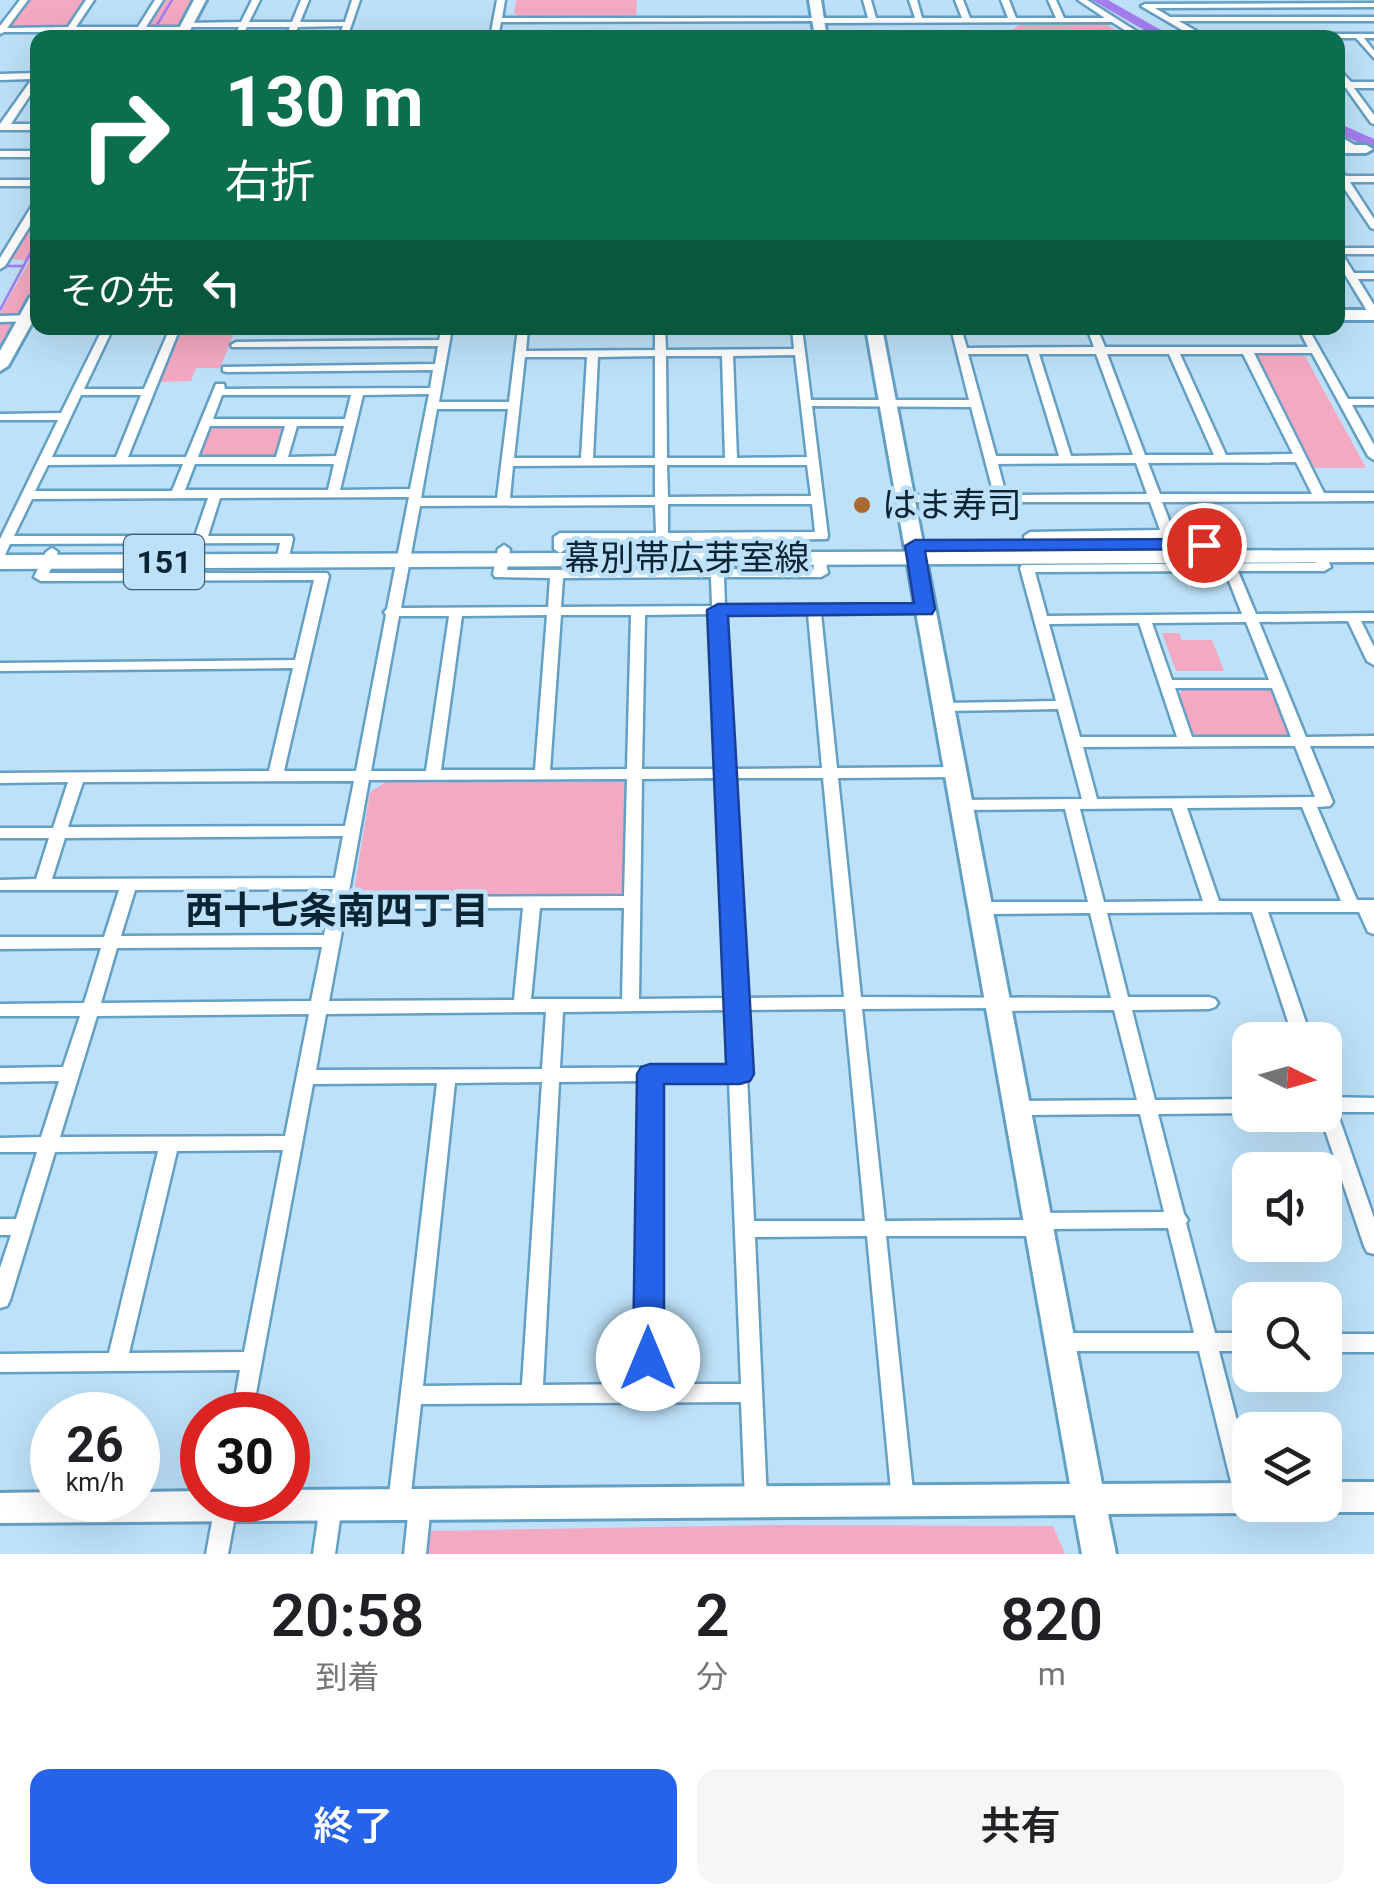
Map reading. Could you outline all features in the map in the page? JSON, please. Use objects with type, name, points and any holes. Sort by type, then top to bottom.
[{"type":"main road","name":"幕別帯広芽室線","points":[[1234,556],[1374,544]]},
{"type":"main road","name":"幕別帯広芽室線","points":[[504,553],[560,549],[819,559],[1032,546],[1086,557]]},
{"type":"main road","name":"幕別帯広芽室線","points":[[2,552],[224,569],[283,556]]},
{"type":"main road","name":"幕別帯広芽室線","points":[[49,557],[916,552],[1086,557],[1374,556]]},
{"type":"street","points":[[0,30],[24,0]]},
{"type":"street","points":[[69,30],[90,0]]},
{"type":"street","points":[[140,30],[158,0]]},
{"type":"street","points":[[185,30],[200,0]]},
{"type":"street","points":[[242,30],[256,0]]},
{"type":"street","points":[[292,30],[305,0]]},
{"type":"street","points":[[346,30],[356,0]]},
{"type":"street","points":[[495,30],[501,0]]},
{"type":"street","points":[[815,0],[821,30]]},
{"type":"street","points":[[867,0],[872,20]]},
{"type":"street","points":[[913,0],[919,20]]},
{"type":"street","points":[[960,0],[967,20]]},
{"type":"street","points":[[1006,0],[1013,20]]},
{"type":"street","points":[[1052,0],[1061,20]]},
{"type":"street","points":[[1082,0],[1131,30]]},
{"type":"street","points":[[1310,3],[1331,30]]},
{"type":"street","points":[[1185,30],[1160,19],[1145,6],[1369,3]]},
{"type":"street","points":[[0,12],[15,12]]},
{"type":"street","points":[[754,19],[755,30]]},
{"type":"street","points":[[1160,19],[1374,19]]},
{"type":"street","points":[[497,20],[1116,20]]},
{"type":"street","points":[[993,20],[997,30]]},
{"type":"street","points":[[194,30],[244,25],[348,24]]},
{"type":"street","points":[[0,30],[30,31]]},
{"type":"street","points":[[1345,36],[1374,36]]},
{"type":"street","points":[[1358,36],[1374,56]]},
{"type":"street","points":[[0,77],[30,76]]},
{"type":"street","points":[[1345,85],[1374,85]]},
{"type":"street","points":[[1345,87],[1374,121]]},
{"type":"street","points":[[3,127],[30,88]]},
{"type":"street","points":[[3,127],[30,127]]},
{"type":"street","points":[[0,154],[30,154]]},
{"type":"street","points":[[1345,177],[1374,179]]},
{"type":"street","points":[[0,183],[30,182]]},
{"type":"street","points":[[1345,185],[1374,226]]},
{"type":"street","points":[[2,261],[30,217]]},
{"type":"street","points":[[1345,253],[1374,251]]},
{"type":"street","points":[[1345,265],[1374,314],[1345,315]]},
{"type":"street","points":[[1351,276],[1374,276]]},
{"type":"street","points":[[0,319],[30,318]]},
{"type":"street","points":[[0,366],[30,321]]},
{"type":"street","points":[[105,335],[2,552],[287,539],[283,556]]},
{"type":"street","points":[[120,461],[172,335]]},
{"type":"street","points":[[177,494],[240,335]]},
{"type":"street","points":[[247,1392],[446,335]]},
{"type":"street","points":[[503,502],[522,335]]},
{"type":"street","points":[[660,335],[662,537]]},
{"type":"street","points":[[504,553],[500,574],[557,574],[822,536],[798,335]]},
{"type":"street","points":[[875,335],[1099,1554]]},
{"type":"street","points":[[958,335],[1001,498]]},
{"type":"street","points":[[1095,335],[1168,534]]},
{"type":"street","points":[[1308,335],[1374,456]]},
{"type":"street","points":[[236,345],[444,344]]},
{"type":"street","points":[[1173,350],[1220,458]]},
{"type":"street","points":[[1247,350],[1320,498]]},
{"type":"street","points":[[963,352],[1316,350]]},
{"type":"street","points":[[1033,351],[1066,460]]},
{"type":"street","points":[[727,352],[731,460]]},
{"type":"street","points":[[520,354],[799,352]]},
{"type":"street","points":[[587,462],[593,354]]},
{"type":"street","points":[[227,368],[440,367]]},
{"type":"street","points":[[333,493],[358,391]]},
{"type":"street","points":[[217,392],[436,391]]},
{"type":"street","points":[[78,392],[149,392]]},
{"type":"street","points":[[1343,402],[1374,402]]},
{"type":"street","points":[[806,404],[976,404]]},
{"type":"street","points":[[433,406],[514,405]]},
{"type":"street","points":[[0,417],[66,416]]},
{"type":"street","points":[[205,423],[351,422]]},
{"type":"street","points":[[281,460],[292,423]]},
{"type":"street","points":[[990,460],[1299,458]]},
{"type":"street","points":[[45,461],[341,460]]},
{"type":"street","points":[[508,462],[813,461]]},
{"type":"street","points":[[29,495],[333,493],[503,502],[818,500]]},
{"type":"street","points":[[200,540],[215,494]]},
{"type":"street","points":[[906,500],[1374,497]]},
{"type":"street","points":[[961,805],[1325,802],[1250,619],[1230,534],[1030,536],[1032,546]]},
{"type":"street","points":[[560,549],[560,537],[662,537],[715,554]]},
{"type":"street","points":[[715,554],[756,1501]]},
{"type":"street","points":[[1086,557],[1028,568],[1074,742],[1096,908],[1232,1436]]},
{"type":"street","points":[[224,569],[322,576],[275,776]]},
{"type":"street","points":[[542,774],[557,574]]},
{"type":"street","points":[[391,612],[925,609]]},
{"type":"street","points":[[630,1004],[638,610]]},
{"type":"street","points":[[814,610],[903,1501]]},
{"type":"street","points":[[434,774],[456,612]]},
{"type":"street","points":[[1041,620],[1374,617]]},
{"type":"street","points":[[1354,618],[1374,661]]},
{"type":"street","points":[[1144,619],[1186,742]]},
{"type":"street","points":[[0,667],[302,664]]},
{"type":"street","points":[[1168,684],[1276,684]]},
{"type":"street","points":[[944,707],[1064,705]]},
{"type":"street","points":[[1074,742],[1374,741]]},
{"type":"street","points":[[0,778],[955,772]]},
{"type":"street","points":[[42,884],[77,778]]},
{"type":"street","points":[[1307,802],[1374,928]]},
{"type":"street","points":[[1178,803],[1213,907]]},
{"type":"street","points":[[0,832],[351,831]]},
{"type":"street","points":[[0,885],[341,883]]},
{"type":"street","points":[[0,1300],[129,884]]},
{"type":"street","points":[[338,903],[632,902]]},
{"type":"street","points":[[522,1005],[532,903]]},
{"type":"street","points":[[981,908],[1364,906]]},
{"type":"street","points":[[1258,907],[1297,1022]]},
{"type":"street","points":[[0,943],[330,941]]},
{"type":"street","points":[[0,1010],[1209,1003]]},
{"type":"street","points":[[532,1394],[555,1005]]},
{"type":"street","points":[[0,1074],[70,1074]]},
{"type":"street","points":[[648,1395],[650,1074]]},
{"type":"street","points":[[305,1077],[740,1074]]},
{"type":"street","points":[[415,1554],[409,1504],[410,1395],[447,1075]]},
{"type":"street","points":[[1342,1105],[1374,1104]]},
{"type":"street","points":[[1017,1108],[1232,1106]]},
{"type":"street","points":[[1334,1132],[1374,1246]]},
{"type":"street","points":[[0,1146],[292,1143]]},
{"type":"street","points":[[117,1362],[169,1145]]},
{"type":"street","points":[[747,1229],[1178,1220]]},
{"type":"street","points":[[0,1227],[22,1227]]},
{"type":"street","points":[[1061,1342],[1232,1342]]},
{"type":"street","points":[[1342,1343],[1374,1343]]},
{"type":"street","points":[[0,1364],[253,1361]]},
{"type":"street","points":[[410,1395],[752,1394]]},
{"type":"street","points":[[1342,1497],[1374,1496]]},
{"type":"street","points":[[310,1505],[1232,1498]]},
{"type":"street","points":[[0,1508],[180,1504]]},
{"type":"street","points":[[324,1554],[331,1505]]},
{"type":"street","points":[[217,1554],[223,1522]]},
{"type":"shaded area","points":[[27,0],[87,0],[68,26],[10,28]]},
{"type":"shaded area","points":[[162,0],[194,0],[178,30],[145,30]]},
{"type":"shaded area","points":[[516,0],[637,0],[636,17],[523,17],[514,14]]},
{"type":"shaded area","points":[[1106,24],[1115,30],[1012,30],[1019,25]]},
{"type":"shaded area","points":[[30,224],[30,260],[9,259]]},
{"type":"shaded area","points":[[30,260],[30,296],[0,352],[0,313]]},
{"type":"shaded area","points":[[177,335],[233,335],[220,368],[196,368],[191,381],[157,382]]},
{"type":"shaded area","points":[[1257,353],[1305,356],[1366,468],[1310,468],[1253,358]]},
{"type":"shaded area","points":[[276,425],[283,429],[277,453],[270,457],[198,455],[208,430],[217,426]]},
{"type":"shaded area","points":[[1162,633],[1179,633],[1182,640],[1212,640],[1224,671],[1176,671]]},
{"type":"shaded area","points":[[1185,688],[1270,688],[1290,736],[1202,737],[1192,733],[1178,695]]},
{"type":"shaded area","points":[[386,782],[627,782],[623,896],[365,897],[354,891],[370,792]]},
{"type":"shaded area","points":[[773,1525],[1053,1526],[1065,1554],[424,1554],[427,1531]]},
{"type":"waterway","points":[[154,30],[172,0]]},
{"type":"waterway","points":[[1098,0],[1154,30]]},
{"type":"waterway","points":[[1345,130],[1374,145]]},
{"type":"waterway","points":[[24,266],[30,254]]},
{"type":"waterway","points":[[0,266],[24,266]]},
{"type":"waterway","points":[[0,310],[24,266]]},
{"type":"place","name":"はま寿司","points":[[862,505]]},
{"type":"district","name":"西十七条南四丁目","points":[[337,911]]},
{"type":"route","points":[[648,1359],[650,1074],[740,1074],[718,610],[925,609],[915,546],[1204,545]]}]
